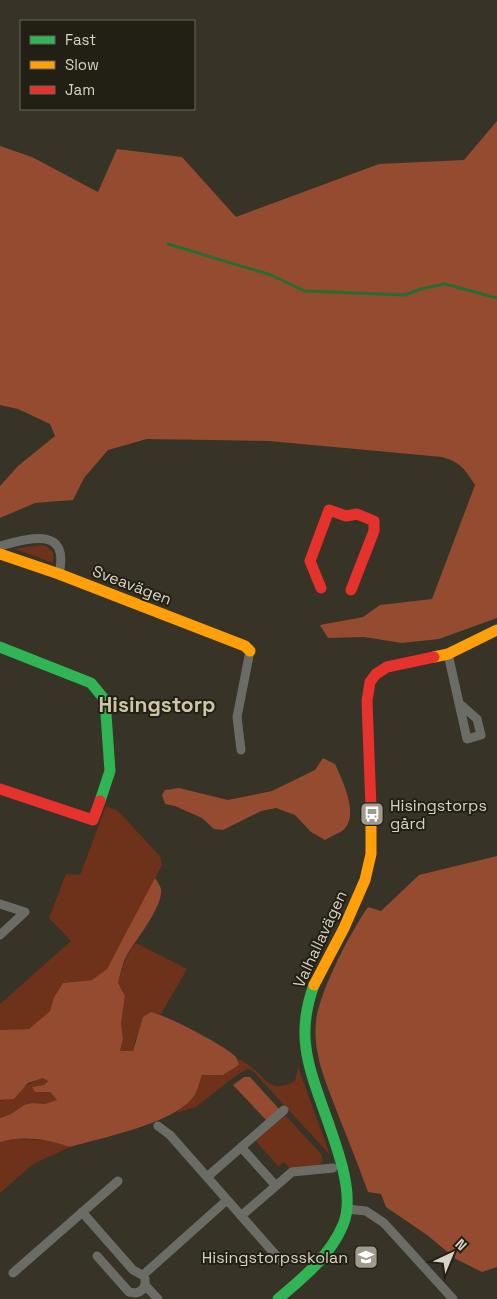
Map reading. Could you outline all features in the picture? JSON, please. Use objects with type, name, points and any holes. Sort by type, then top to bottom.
[{"type":"street","points":[[321,588],[310,561],[329,510],[346,516],[357,514],[374,521],[374,531],[351,590]]},
{"type":"street","points":[[0,546],[38,538],[50,540],[60,548],[61,566],[59,574]]},
{"type":"street","name":"Sveavägen","points":[[0,554],[59,574],[245,646],[250,651]]},
{"type":"street","points":[[460,704],[448,654],[497,630]]},
{"type":"street","points":[[0,647],[91,682],[99,691],[104,700],[110,771],[93,820],[0,788]]},
{"type":"street","points":[[241,750],[237,717],[250,651]]},
{"type":"street","name":"Valhallavägen","points":[[278,1299],[325,1255],[335,1242],[347,1209],[348,1194],[344,1175],[315,1086],[306,1049],[305,1034],[308,1002],[314,983],[353,908],[371,860],[372,814],[368,710],[370,682],[379,671],[387,667],[448,654]]},
{"type":"street","points":[[0,904],[25,912],[0,935]]},
{"type":"street","points":[[207,1177],[284,1110]]},
{"type":"street","points":[[158,1126],[170,1135],[281,1261]]},
{"type":"street","points":[[241,1147],[276,1186]]},
{"type":"street","points":[[241,1216],[295,1171],[333,1168]]},
{"type":"street","points":[[13,1273],[118,1181]]},
{"type":"street","points":[[143,1275],[227,1200]]},
{"type":"street","points":[[347,1209],[366,1211],[384,1223],[453,1299]]},
{"type":"street","points":[[82,1212],[133,1270],[143,1275],[145,1284],[158,1299]]},
{"type":"street","points":[[97,1256],[129,1296],[140,1292],[145,1284]]},
{"type":"shaded area","points":[[497,121],[497,618],[439,639],[402,643],[364,637],[328,638],[320,625],[363,617],[380,605],[432,599],[475,485],[462,467],[442,457],[269,441],[147,439],[108,450],[84,478],[73,500],[35,503],[0,518],[0,486],[18,466],[55,436],[50,424],[18,409],[0,405],[0,146],[32,157],[98,192],[117,149],[182,157],[236,217],[379,164],[464,160]]},
{"type":"shaded area","points":[[46,546],[53,552],[53,563],[15,549]]},
{"type":"shaded area","points":[[323,758],[335,764],[350,808],[350,817],[347,825],[342,831],[325,840],[311,832],[295,815],[276,808],[261,811],[223,830],[214,829],[202,818],[175,806],[165,804],[162,795],[165,790],[179,788],[228,800],[272,791],[315,770]]},
{"type":"shaded area","points":[[106,806],[118,811],[160,856],[162,865],[108,969],[92,980],[63,983],[54,997],[50,1011],[29,1029],[0,1030],[0,1004],[71,941],[49,918],[66,874],[80,875]]},
{"type":"shaded area","points":[[497,856],[497,1267],[482,1272],[456,1259],[427,1235],[386,1207],[381,1194],[368,1192],[330,1094],[316,1046],[315,1034],[319,1008],[329,978],[353,931],[368,907],[381,911],[419,875]]},
{"type":"shaded area","points":[[155,878],[161,889],[161,896],[150,921],[126,957],[118,983],[125,996],[121,1023],[123,1039],[120,1051],[133,1051],[143,1017],[151,1012],[182,1025],[221,1046],[236,1057],[239,1065],[223,1075],[202,1075],[193,1098],[180,1109],[134,1129],[70,1147],[26,1138],[0,1142],[0,1118],[11,1114],[24,1105],[32,1103],[45,1104],[57,1100],[50,1092],[35,1092],[32,1087],[44,1085],[48,1081],[43,1078],[28,1083],[14,1099],[0,1100],[0,1030],[29,1029],[50,1011],[54,997],[63,983],[92,980],[107,969]]},
{"type":"shaded area","points":[[136,943],[187,969],[161,1014],[151,1012],[135,1040],[133,1051],[120,1051],[123,1039],[121,1023],[125,996],[118,983],[127,957]]},
{"type":"shaded area","points":[[236,1058],[274,1086],[286,1085],[295,1081],[298,1067],[330,1155],[252,1070],[247,1069],[234,1077],[196,1107],[176,1113],[193,1098],[202,1075],[223,1075],[239,1065]]},
{"type":"shaded area","points":[[244,1077],[250,1077],[280,1110],[267,1121],[233,1085]]},
{"type":"shaded area","points":[[43,1078],[48,1080],[44,1085],[32,1087],[50,1092],[57,1100],[45,1105],[32,1103],[24,1105],[11,1114],[0,1118],[0,1100],[2,1101],[27,1085]]},
{"type":"shaded area","points":[[286,1116],[321,1154],[323,1160],[321,1164],[309,1168],[291,1169],[284,1162],[278,1166],[254,1139],[280,1117]]},
{"type":"shaded area","points":[[11,1139],[48,1141],[70,1147],[33,1164],[0,1193],[0,1142]]},
{"type":"waterway","points":[[168,244],[271,275],[305,291],[405,295],[421,289],[445,284],[497,298]]},
{"type":"traffic: fast","points":[[0,647],[91,683],[105,700],[110,771],[100,801]]},
{"type":"traffic: fast","points":[[278,1299],[306,1275],[331,1247],[343,1225],[347,1207],[346,1186],[341,1163],[317,1091],[306,1048],[306,1016],[314,985]]},
{"type":"traffic: slow","points":[[0,554],[59,574],[245,646],[250,651]]},
{"type":"traffic: slow","points":[[434,657],[448,654],[497,630]]},
{"type":"traffic: slow","points":[[314,985],[344,928],[365,880],[371,854],[371,808]]},
{"type":"traffic: jam","points":[[321,588],[310,561],[329,510],[346,516],[357,514],[374,521],[374,531],[351,590]]},
{"type":"traffic: jam","points":[[371,808],[367,701],[370,682],[376,674],[387,667],[434,657]]},
{"type":"traffic: jam","points":[[0,789],[93,820],[100,801]]},
{"type":"place","name":"Hisingstorps gård","points":[[372,814]]},
{"type":"place","name":"Hisingstorpsskolan","points":[[366,1257]]},
{"type":"district","name":"Hisingstorp","points":[[157,704]]}]
